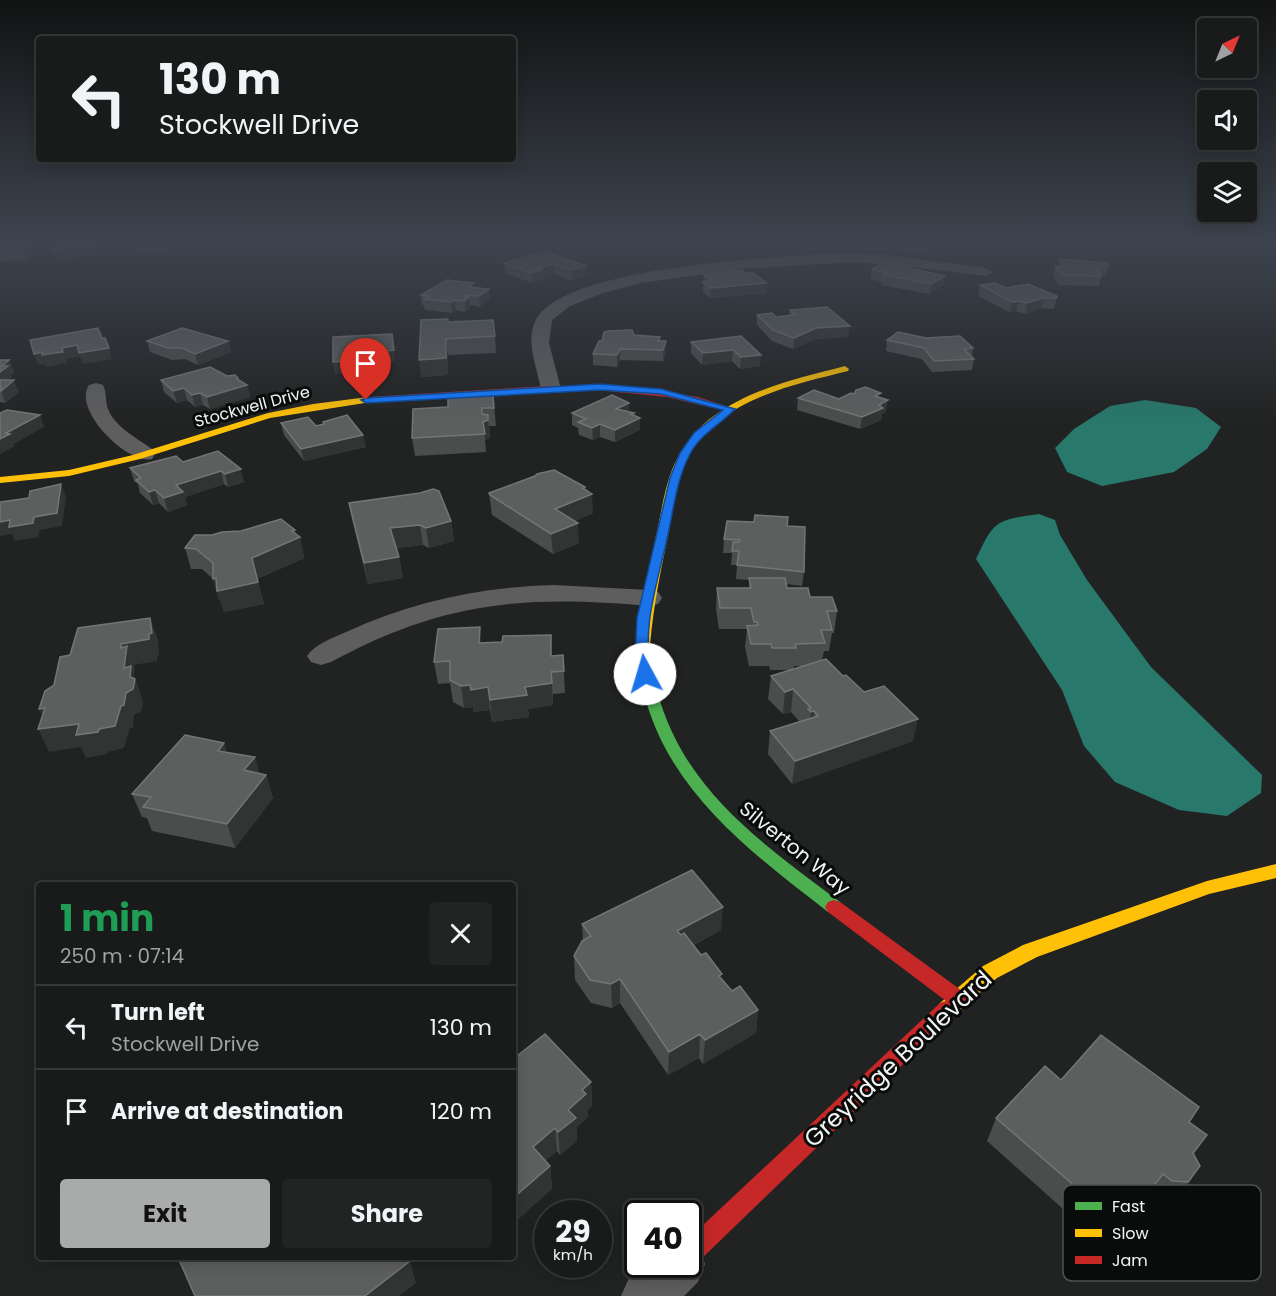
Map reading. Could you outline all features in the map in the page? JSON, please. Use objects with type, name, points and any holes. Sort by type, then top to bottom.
[{"type":"street","points":[[551,389],[540,336],[543,320],[550,311],[566,302]]},
{"type":"street","name":"Silverton Way","points":[[845,369],[771,389],[730,409],[698,436],[679,465],[644,618],[642,661],[651,701],[663,732],[679,762],[716,809],[776,863],[958,999]]},
{"type":"street","name":"Stockwell Drive","points":[[0,480],[72,473],[144,454],[253,420],[316,406],[359,401],[551,389],[631,388],[683,396],[730,409]]},
{"type":"street","points":[[96,389],[95,405],[100,416],[144,454]]},
{"type":"street","points":[[321,656],[386,625],[426,611],[467,601],[536,593],[571,592],[649,598]]},
{"type":"street","name":"Greyridge Boulevard","points":[[702,1243],[958,999],[990,972],[1030,951],[1207,888],[1276,871]]},
{"type":"street","points":[[647,1296],[666,1278]]},
{"type":"shaded area","points":[[1145,400],[1196,408],[1221,427],[1207,449],[1174,472],[1102,486],[1067,472],[1055,448],[1074,429],[1110,406]]},
{"type":"shaded area","points":[[1039,514],[1055,520],[1060,535],[1087,580],[1151,667],[1262,775],[1261,793],[1227,816],[1179,810],[1115,782],[1084,746],[1062,690],[976,559],[987,536],[998,524],[1014,518]]},
{"type":"building","points":[[827,307],[850,326],[816,328],[794,338],[773,330],[757,315],[772,313],[776,317],[795,315],[790,310]]},
{"type":"building","points":[[448,319],[448,322],[493,320],[495,336],[446,339],[446,358],[419,360],[421,320]]},
{"type":"building","points":[[98,328],[109,348],[79,353],[77,345],[62,348],[63,352],[34,354],[30,340]]},
{"type":"building","points":[[182,328],[228,341],[195,354],[182,348],[168,348],[147,341]]},
{"type":"building","points":[[632,330],[634,335],[660,337],[658,341],[666,341],[663,350],[620,349],[617,355],[593,354],[599,341],[602,341],[604,332]]},
{"type":"building","points":[[898,332],[926,338],[960,336],[973,348],[964,349],[974,359],[934,361],[924,348],[887,340]]},
{"type":"building","points":[[392,334],[394,350],[373,353],[372,349],[358,351],[358,360],[333,362],[333,337]]},
{"type":"building","points":[[741,336],[761,355],[741,357],[733,350],[703,353],[691,342]]},
{"type":"building","points":[[0,360],[9,360],[2,366],[8,366],[0,372]]},
{"type":"building","points":[[210,367],[227,376],[235,375],[247,385],[207,397],[200,393],[192,395],[184,388],[173,391],[161,380]]},
{"type":"building","points":[[0,380],[14,380],[1,391]]},
{"type":"building","points":[[865,387],[881,393],[875,396],[888,400],[879,405],[883,408],[862,417],[798,398],[814,390],[839,399]]},
{"type":"building","points":[[493,395],[494,408],[482,408],[482,414],[488,415],[488,420],[483,422],[485,434],[412,438],[413,409],[448,407],[448,397]]},
{"type":"building","points":[[612,395],[629,403],[616,409],[634,413],[631,414],[640,418],[615,430],[600,424],[592,428],[578,422],[586,419],[572,413]]},
{"type":"building","points":[[7,410],[40,415],[6,433],[10,434],[0,439],[0,413]]},
{"type":"building","points":[[347,415],[363,435],[301,449],[281,423],[308,417],[316,426]]},
{"type":"building","points":[[218,451],[241,469],[225,474],[221,471],[176,485],[183,492],[164,498],[155,490],[149,492],[136,480],[141,478],[130,468],[176,456],[183,462]]},
{"type":"building","points":[[554,470],[585,487],[583,488],[592,494],[555,509],[578,523],[551,534],[489,493],[537,474]]},
{"type":"building","points":[[61,484],[57,513],[34,517],[33,523],[9,527],[10,520],[0,522],[0,502],[29,498],[30,491]]},
{"type":"building","points":[[433,489],[439,491],[451,521],[426,528],[420,525],[390,528],[399,557],[364,563],[349,503],[420,493]]},
{"type":"building","points":[[755,515],[788,517],[787,526],[805,527],[804,572],[737,565],[739,551],[732,551],[733,542],[740,540],[724,539],[727,521],[754,522]]},
{"type":"building","points":[[281,519],[300,537],[252,558],[258,582],[217,591],[216,578],[213,579],[213,563],[196,549],[185,548],[195,535],[241,531]]},
{"type":"building","points":[[749,578],[785,578],[787,588],[808,588],[810,597],[832,597],[837,611],[827,611],[832,630],[821,630],[825,643],[795,644],[796,648],[772,648],[771,644],[751,644],[747,626],[758,625],[754,622],[751,608],[720,608],[717,588],[751,588]]},
{"type":"building","points":[[150,618],[152,633],[149,634],[149,639],[121,644],[121,648],[127,646],[124,668],[131,666],[130,677],[135,679],[133,689],[126,693],[124,705],[121,706],[115,726],[99,729],[98,732],[76,735],[79,724],[38,729],[45,708],[39,709],[45,691],[54,685],[60,657],[70,655],[78,628]]},
{"type":"building","points":[[480,627],[479,643],[502,642],[503,636],[551,635],[551,656],[563,655],[564,671],[551,672],[552,683],[525,687],[527,695],[490,700],[488,687],[471,690],[470,685],[461,686],[450,680],[450,661],[434,662],[438,629]]},
{"type":"building","points":[[826,659],[864,692],[884,686],[918,719],[795,761],[770,731],[818,716],[814,711],[811,712],[808,709],[811,708],[793,689],[785,692],[771,676]]},
{"type":"building","points":[[185,735],[224,743],[218,751],[255,757],[244,770],[266,775],[227,824],[143,807],[151,797],[132,794]]},
{"type":"building","points":[[692,870],[723,907],[677,931],[681,935],[684,933],[701,955],[706,953],[722,974],[719,976],[732,991],[740,986],[758,1010],[705,1040],[700,1034],[669,1052],[620,979],[611,984],[590,980],[574,956],[582,941],[591,936],[582,924]]},
{"type":"building","points":[[545,1034],[591,1082],[582,1090],[586,1094],[568,1110],[576,1118],[558,1132],[555,1128],[533,1147],[550,1166],[516,1195],[516,1057]]},
{"type":"building","points":[[1101,1035],[1199,1107],[1189,1122],[1207,1135],[1193,1153],[1200,1166],[1188,1182],[1172,1181],[1163,1174],[1154,1185],[1073,1185],[996,1118],[1045,1066],[1061,1080]]},
{"type":"building","points":[[183,1260],[410,1261],[365,1296],[195,1296],[180,1262]]},
{"type":"traffic: fast","points":[[642,662],[653,704],[669,740],[689,773],[712,803],[769,857],[834,907]]},
{"type":"traffic: slow","points":[[642,662],[648,600],[668,504],[678,468],[689,447],[703,430],[739,404],[759,394],[845,369]]},
{"type":"traffic: slow","points":[[0,480],[69,473],[136,457],[268,416],[368,400]]},
{"type":"traffic: slow","points":[[947,1009],[990,972],[1030,951],[1207,888],[1276,871]]},
{"type":"traffic: jam","points":[[368,400],[546,389],[607,388],[667,394],[730,409]]},
{"type":"traffic: jam","points":[[834,907],[958,999]]},
{"type":"traffic: jam","points":[[702,1243],[947,1009]]},
{"type":"route","points":[[366,400],[600,387],[661,392],[693,398],[730,409],[707,426],[685,453],[679,465],[644,618],[642,661],[645,674]]}]
